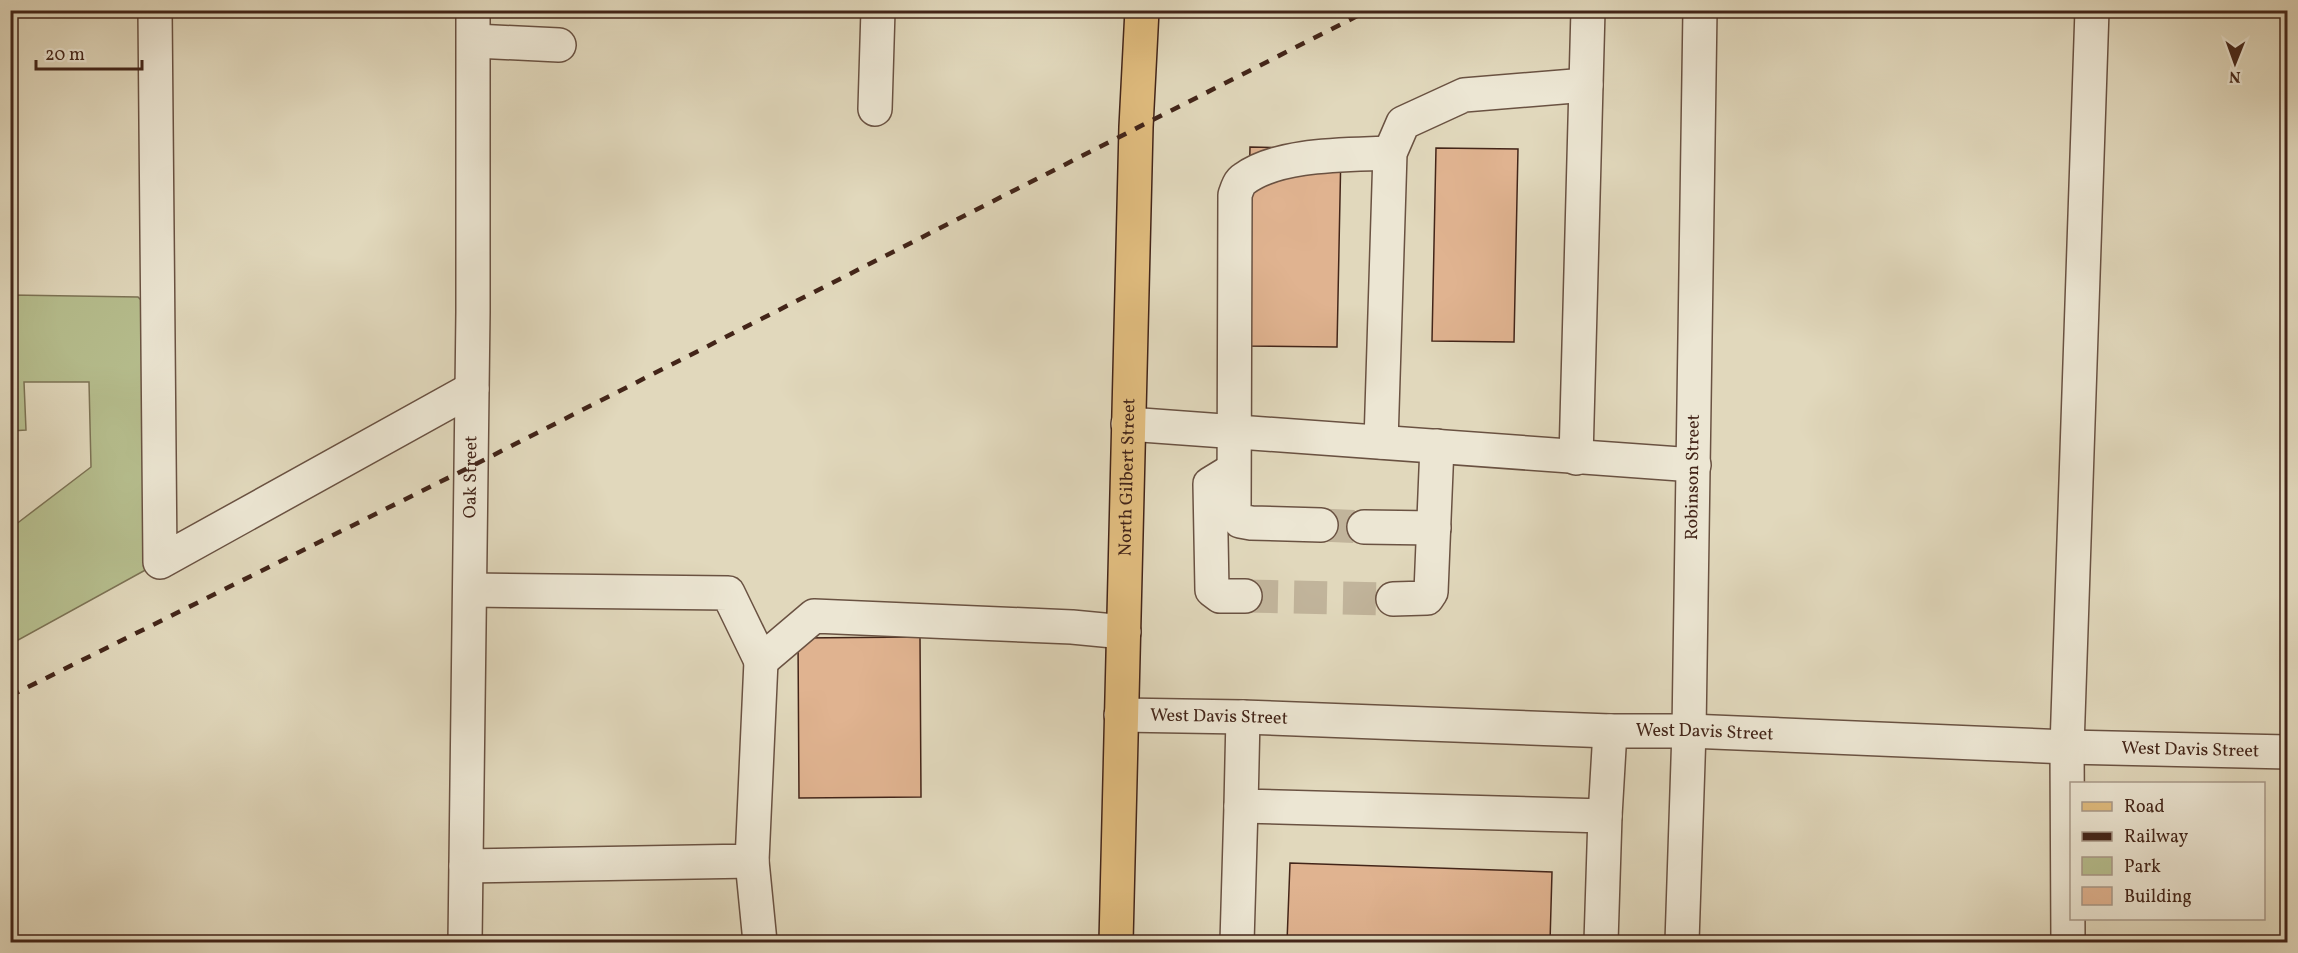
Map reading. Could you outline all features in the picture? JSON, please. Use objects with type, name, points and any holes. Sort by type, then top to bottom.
[{"type":"main road","name":"North Gilbert Street","points":[[1116,942],[1136,128],[1142,10]]},
{"type":"street","points":[[155,10],[160,562],[472,388]]},
{"type":"street","points":[[874,109],[878,10]]},
{"type":"street","points":[[1576,458],[1588,10]]},
{"type":"street","name":"Robinson Street","points":[[1682,942],[1689,731],[1700,10]]},
{"type":"street","points":[[2068,942],[2067,747],[2092,10]]},
{"type":"street","points":[[474,26],[559,45]]},
{"type":"street","name":"Oak Street","points":[[465,942],[474,26]]},
{"type":"street","points":[[1381,442],[1390,153],[1403,123],[1464,95],[1586,86]]},
{"type":"street","points":[[1321,525],[1240,521],[1234,510],[1235,195],[1241,180],[1265,167],[1316,156],[1390,153]]},
{"type":"street","points":[[1128,424],[1694,465]]},
{"type":"street","points":[[1394,599],[1427,598],[1431,592],[1437,446]]},
{"type":"street","points":[[1233,470],[1210,484],[1212,590],[1220,596],[1245,596]]},
{"type":"street","points":[[1364,527],[1434,528]]},
{"type":"street","points":[[470,590],[728,593],[761,662],[752,861],[760,942]]},
{"type":"street","points":[[761,662],[814,616],[1072,627],[1124,632]]},
{"type":"street","name":"West Davis Street","points":[[1121,715],[1243,717],[1610,731],[1689,731],[2067,747],[2288,752]]},
{"type":"street","points":[[1237,942],[1243,717]]},
{"type":"street","points":[[1601,942],[1610,731]]},
{"type":"street","points":[[1241,806],[1605,816]]},
{"type":"street","points":[[466,866],[752,861]]},
{"type":"green space","points":[[11,295],[138,297],[157,316],[160,562],[11,644],[11,528],[91,467],[89,382],[24,382],[26,430],[11,431]]},
{"type":"building","points":[[1250,147],[1341,149],[1337,347],[1246,346]]},
{"type":"building","points":[[1436,148],[1518,149],[1514,342],[1432,341]]},
{"type":"building","points":[[920,637],[921,797],[799,798],[798,638]]},
{"type":"building","points":[[1290,863],[1552,872],[1550,942],[1287,942]]},
{"type":"tunnel","points":[[1321,525],[1364,527]]},
{"type":"tunnel","points":[[1245,596],[1393,599]]},
{"type":"railway","points":[[10,696],[470,467],[1369,10]]}]
